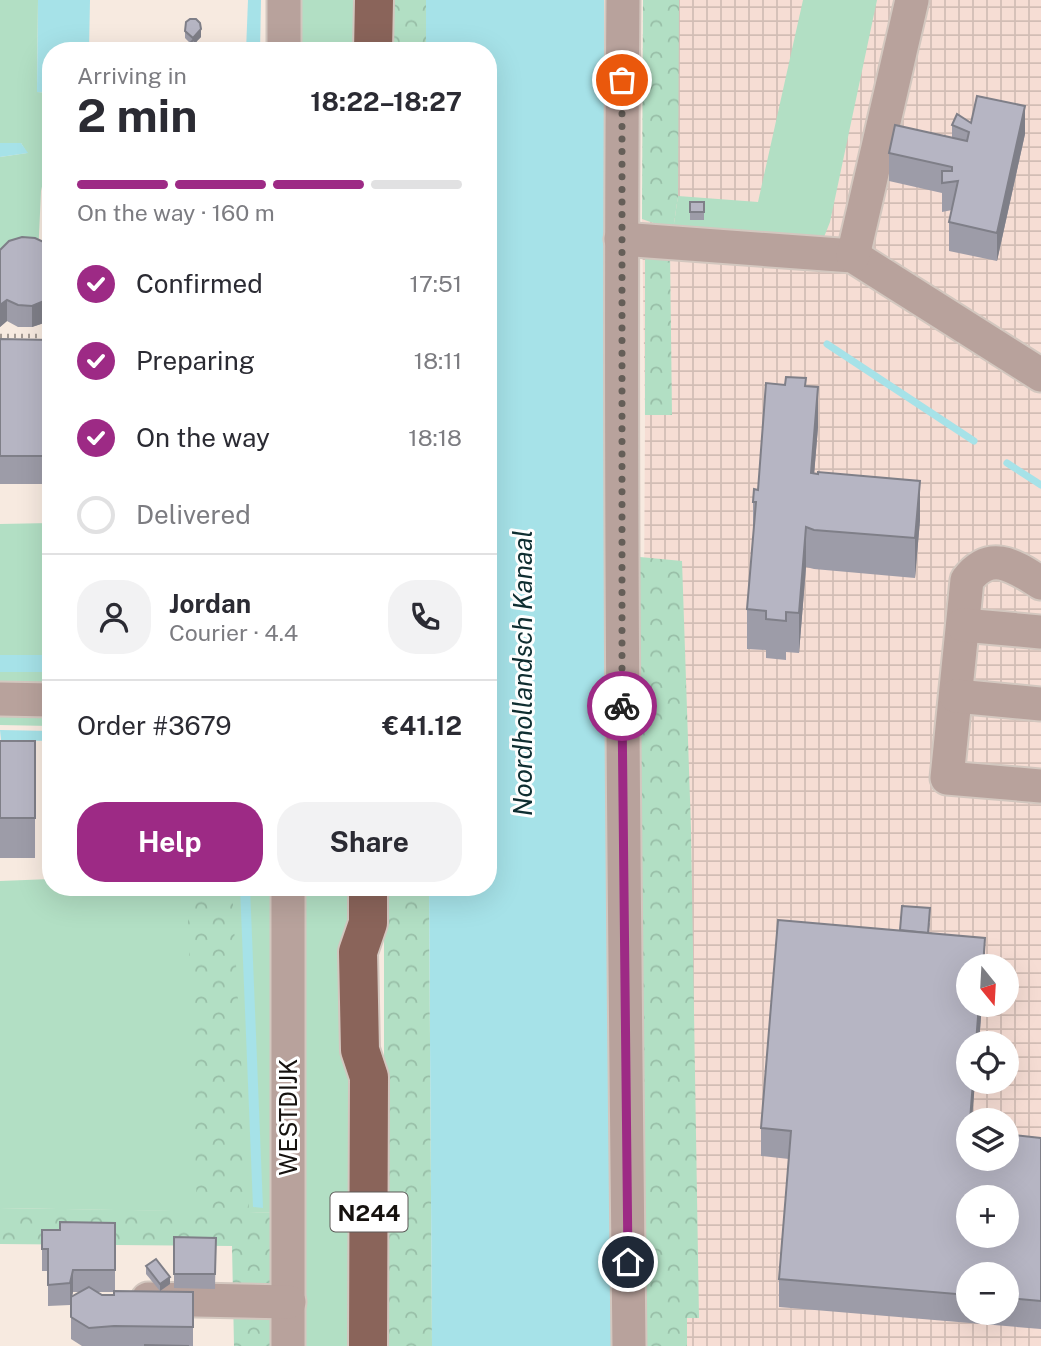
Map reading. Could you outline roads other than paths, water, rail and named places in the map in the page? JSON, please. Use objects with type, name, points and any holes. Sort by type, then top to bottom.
[{"type":"main road","points":[[373,42],[374,0]]},
{"type":"main road","name":"N244","points":[[368,905],[379,950],[379,1045],[369,1077],[368,1346]]},
{"type":"street","points":[[284,0],[284,42]]},
{"type":"street","points":[[623,0],[622,705],[629,1346]]},
{"type":"street","points":[[853,256],[912,0]]},
{"type":"street","points":[[621,239],[853,256],[1041,375]]},
{"type":"street","points":[[1041,583],[1017,568],[992,562],[977,568],[967,580],[947,778],[1041,786]]},
{"type":"street","points":[[962,625],[1041,632]]},
{"type":"street","points":[[956,696],[1041,704]]},
{"type":"street","points":[[0,699],[42,700]]},
{"type":"street","name":"WESTDIJK","points":[[288,896],[288,1346]]},
{"type":"street","points":[[141,1299],[289,1302]]},
{"type":"water","points":[[38,0],[90,0],[89,42],[42,42],[42,92],[37,92]]},
{"type":"water","points":[[248,0],[261,0],[260,42],[246,42]]},
{"type":"water","name":"Noordhollandsch Kanaal","points":[[426,0],[604,0],[613,1346],[432,1346],[429,896],[497,896],[497,42],[426,42]]},
{"type":"water","points":[[0,143],[21,143],[28,153],[0,157]]},
{"type":"water","points":[[0,655],[42,655],[42,672],[0,672]]},
{"type":"water","points":[[0,730],[42,731],[42,741],[1,740]]},
{"type":"water","points":[[240,896],[250,896],[263,1208],[253,1207]]},
{"type":"waterway","points":[[827,344],[974,441]]},
{"type":"waterway","points":[[1007,463],[1041,485]]}]
